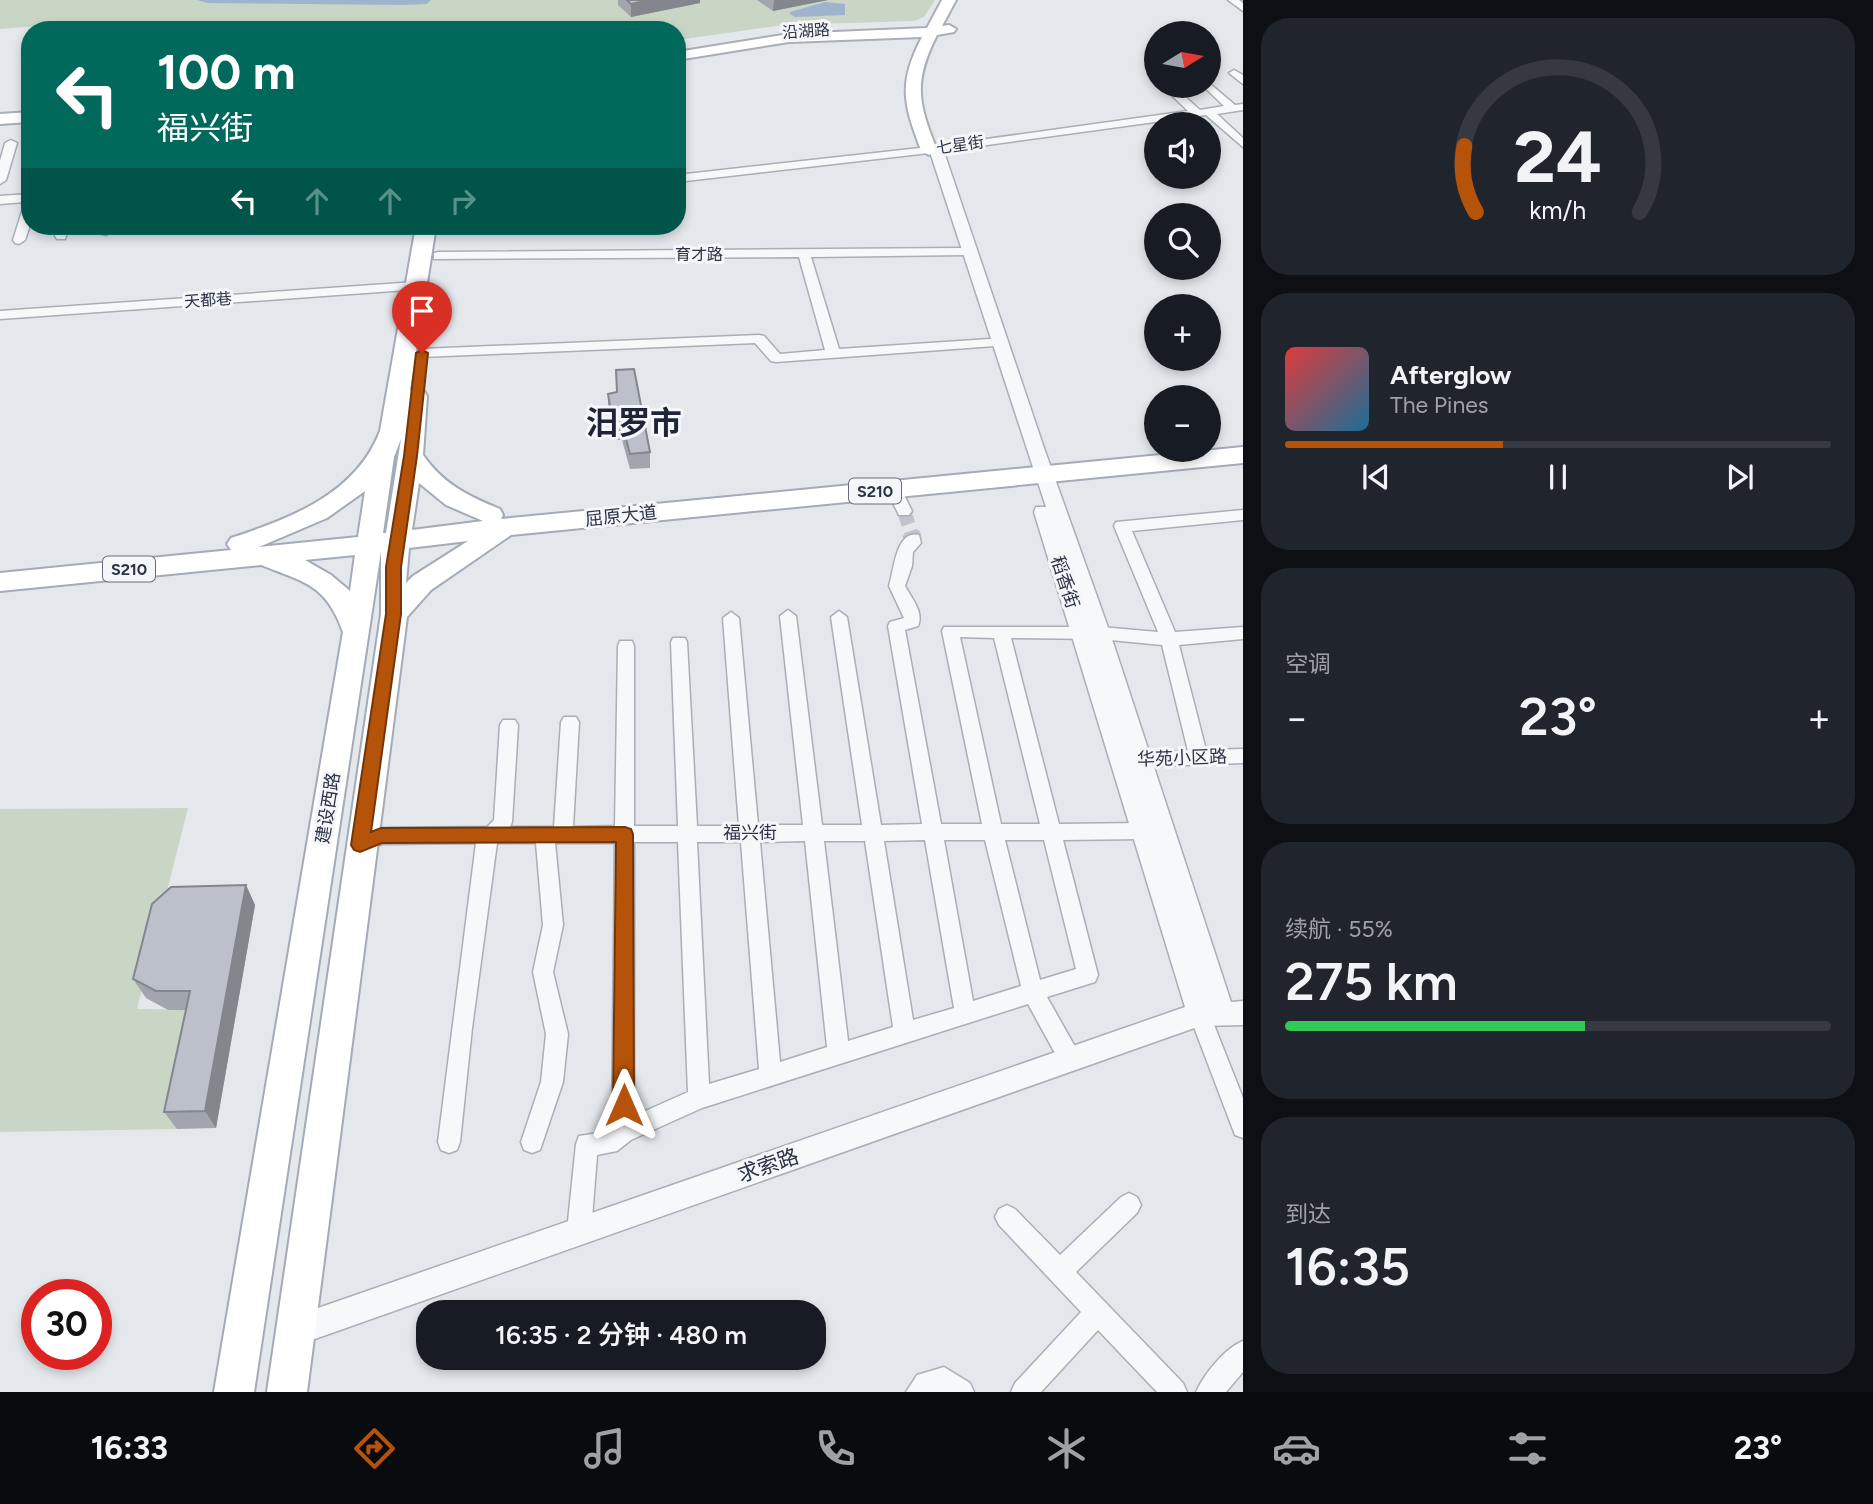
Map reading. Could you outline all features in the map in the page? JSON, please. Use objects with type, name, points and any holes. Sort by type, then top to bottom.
[{"type":"main road","points":[[932,149],[923,108],[939,29],[949,0]]},
{"type":"main road","points":[[932,149],[917,118],[911,83],[925,48],[964,0]]},
{"type":"main road","name":"沿湖路","points":[[686,53],[783,38],[875,33],[910,34],[939,29]]},
{"type":"main road","name":"沿湖路","points":[[686,47],[760,34],[801,30],[939,29]]},
{"type":"main road","points":[[910,34],[925,48]]},
{"type":"main road","points":[[0,112],[21,111]]},
{"type":"main road","points":[[0,119],[21,118]]},
{"type":"main road","name":"建设西路","points":[[234,1392],[382,457],[392,430],[424,235]]},
{"type":"main road","name":"建设西路","points":[[287,1392],[360,845],[394,614],[393,567],[411,456],[422,353],[440,235]]},
{"type":"main road","points":[[1221,445],[1243,443]]},
{"type":"main road","name":"屈原大道","points":[[499,521],[899,500],[1036,469],[1144,453]]},
{"type":"main road","name":"屈原大道","points":[[0,582],[499,521],[1036,469],[1243,455]]},
{"type":"main road","points":[[394,614],[422,583],[499,521],[459,502],[428,482],[411,456]]},
{"type":"main road","points":[[249,550],[307,518],[359,484],[382,457]]},
{"type":"main road","points":[[249,550],[297,566],[321,582],[347,606],[356,632]]},
{"type":"main road","name":"屈原大道","points":[[0,569],[249,550]]},
{"type":"street","points":[[1233,0],[1243,8]]},
{"type":"street","points":[[1222,96],[1238,108]]},
{"type":"street","points":[[1183,98],[1202,112]]},
{"type":"street","name":"七星街","points":[[1210,112],[1238,108]]},
{"type":"street","name":"七星街","points":[[686,178],[1144,121]]},
{"type":"street","points":[[1221,127],[1243,144]]},
{"type":"street","points":[[0,180],[11,143]]},
{"type":"street","points":[[932,149],[1036,469]]},
{"type":"street","name":"稻香街","points":[[932,149],[990,343],[1036,469],[1131,760],[1142,831],[1222,1013]]},
{"type":"street","points":[[0,200],[21,199]]},
{"type":"street","points":[[19,240],[21,233]]},
{"type":"street","name":"育才路","points":[[438,256],[961,252]]},
{"type":"street","points":[[804,254],[833,354]]},
{"type":"street","name":"天都巷","points":[[0,315],[416,286]]},
{"type":"street","points":[[422,353],[760,339],[776,358],[990,343]]},
{"type":"street","points":[[1199,758],[1169,639],[1122,526],[1243,515]]},
{"type":"street","points":[[913,539],[913,543],[905,550],[904,566],[897,586],[912,614],[912,622],[897,626],[965,1013]]},
{"type":"street","points":[[788,616],[839,1054]]},
{"type":"street","points":[[839,617],[905,1034]]},
{"type":"street","points":[[731,618],[770,1075]]},
{"type":"street","points":[[1070,1059],[1033,992],[993,832],[950,631],[1091,633],[1169,639],[1243,633]]},
{"type":"street","points":[[579,1231],[587,1144],[609,1143],[623,1132],[699,1098],[1088,975],[1002,633]]},
{"type":"street","points":[[679,642],[699,1098]]},
{"type":"street","points":[[623,1132],[626,646]]},
{"type":"street","points":[[532,1142],[552,1082],[556,1034],[543,972],[553,925],[554,834],[570,722]]},
{"type":"street","points":[[449,1142],[486,843],[503,822],[509,725]]},
{"type":"street","name":"华苑小区路","points":[[1131,760],[1243,756]]},
{"type":"street","points":[[1131,760],[1222,1013],[1243,1127]]},
{"type":"street","name":"福兴街","points":[[360,845],[381,836],[1142,831]]},
{"type":"street","name":"求索路","points":[[295,1331],[1070,1059],[1222,1013]]},
{"type":"street","points":[[1059,1272],[1129,1205]]},
{"type":"street","points":[[1007,1217],[1174,1392]]},
{"type":"street","points":[[1024,1392],[1098,1312]]},
{"type":"street","points":[[1209,1392],[1243,1353]]},
{"type":"street","points":[[919,1392],[926,1384],[944,1380],[961,1392]]},
{"type":"green space","points":[[0,0],[935,0],[924,17],[914,21],[784,25],[686,39],[686,21],[21,21],[21,27],[0,29]]},
{"type":"green space","points":[[188,808],[137,1009],[201,1010],[177,1129],[0,1132],[0,809]]},
{"type":"water","points":[[197,0],[431,0],[427,4],[402,5],[208,3]]},
{"type":"water","points":[[825,2],[845,4],[845,15],[795,17],[790,14],[790,12]]},
{"type":"building","points":[[627,0],[649,0],[631,4]]},
{"type":"building","points":[[634,369],[650,452],[630,454],[622,424],[613,424],[608,394],[617,392],[616,370]]},
{"type":"building","points":[[246,885],[205,1111],[164,1112],[190,991],[156,991],[133,979],[152,904],[171,887]]},
{"type":"tunnel","points":[[904,511],[912,535]]},
{"type":"tunnel","points":[[911,533],[913,539]]},
{"type":"district","name":"汨罗市","points":[[634,423]]},
{"type":"route","points":[[422,353],[411,456],[393,567],[394,614],[360,845],[381,836],[625,834],[624,1105]]}]
